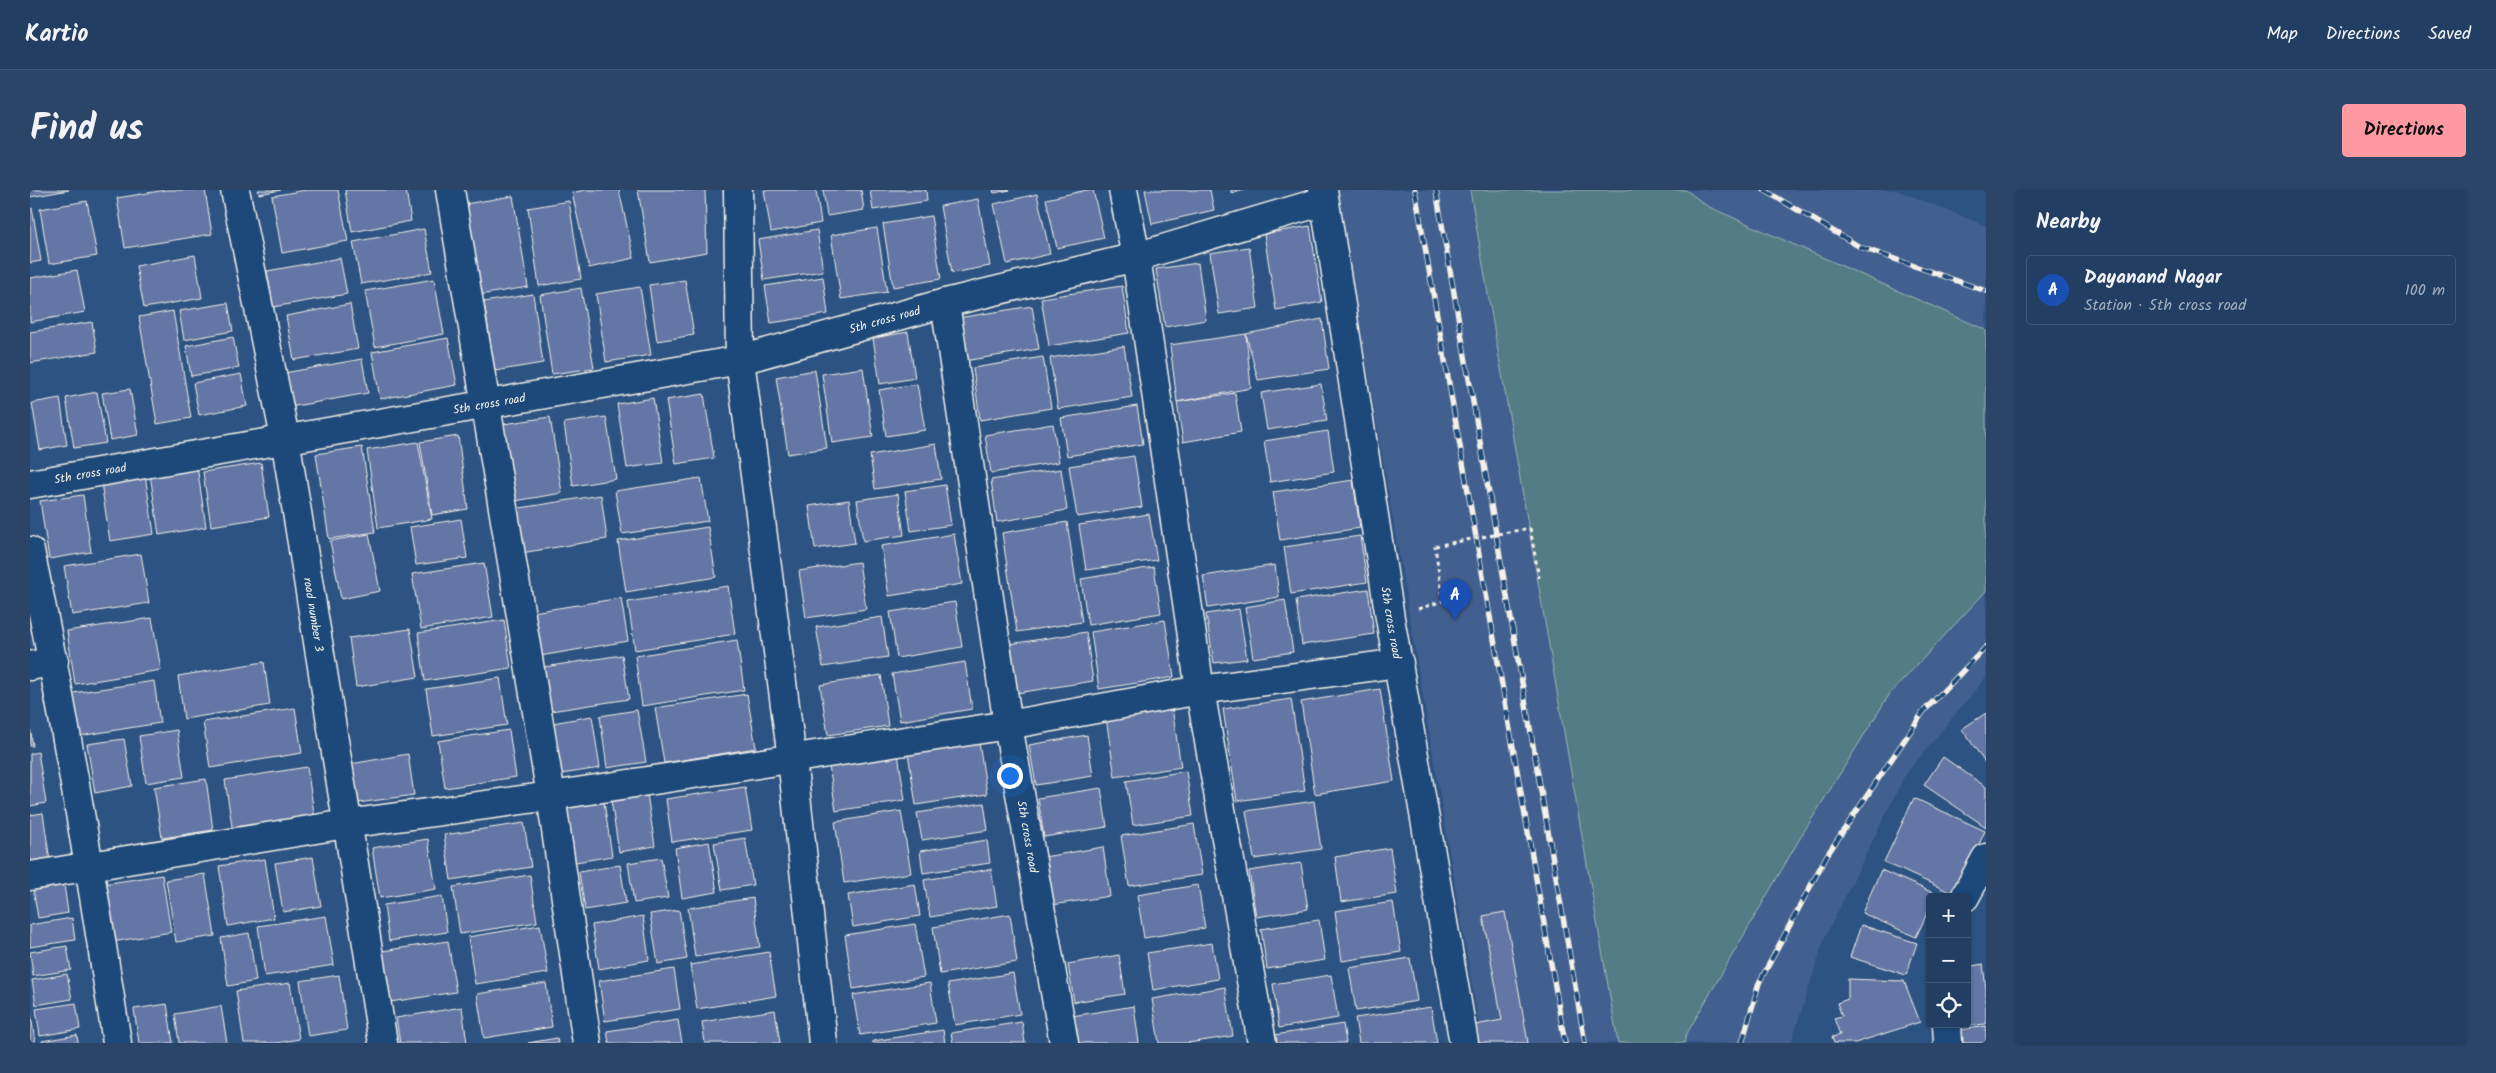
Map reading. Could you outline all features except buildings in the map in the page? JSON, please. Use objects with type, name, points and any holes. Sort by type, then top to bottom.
[{"type":"street","name":"road number 3","points":[[235,190],[285,438],[382,1043]]},
{"type":"street","points":[[450,190],[551,796],[587,1043]]},
{"type":"street","points":[[738,190],[740,360],[792,759],[823,1043]]},
{"type":"street","points":[[1123,190],[1136,257],[1200,690],[1262,1043]]},
{"type":"street","name":"5th cross road","points":[[30,484],[740,360],[945,303],[1136,257],[1324,195],[1399,663],[1464,1043]]},
{"type":"street","name":"5th cross road","points":[[945,303],[1008,725],[1064,1043]]},
{"type":"street","points":[[30,551],[42,664],[90,864],[117,1043]]},
{"type":"street","points":[[30,876],[90,864],[346,824],[551,796],[1008,725],[1200,690],[1399,663]]},
{"type":"street","points":[[1967,893],[1986,858]]},
{"type":"street","points":[[1947,1028],[1948,1043]]},
{"type":"path","points":[[1443,601],[1435,546],[1530,528],[1539,578]]},
{"type":"shaded area","points":[[1337,190],[1470,190],[1618,1043],[1482,1043]]},
{"type":"shaded area","points":[[1686,190],[1896,190],[1986,226],[1986,330],[1707,206]]},
{"type":"shaded area","points":[[1986,591],[1986,677],[1905,775],[1825,937],[1791,1043],[1684,1043],[1686,1035],[1803,833],[1889,695]]},
{"type":"green space","points":[[1470,190],[1686,190],[1707,206],[1986,330],[1986,591],[1889,695],[1803,833],[1686,1035],[1684,1043],[1618,1043]]},
{"type":"railway","points":[[1415,190],[1565,1043]]},
{"type":"railway","points":[[1436,190],[1585,1043]]},
{"type":"railway","points":[[1764,190],[1860,247],[1986,291]]},
{"type":"railway","points":[[1742,1043],[1759,983],[1827,855],[1924,711],[1986,647]]},
{"type":"place","name":"Dayanand Nagar","points":[[1455,620]]}]
